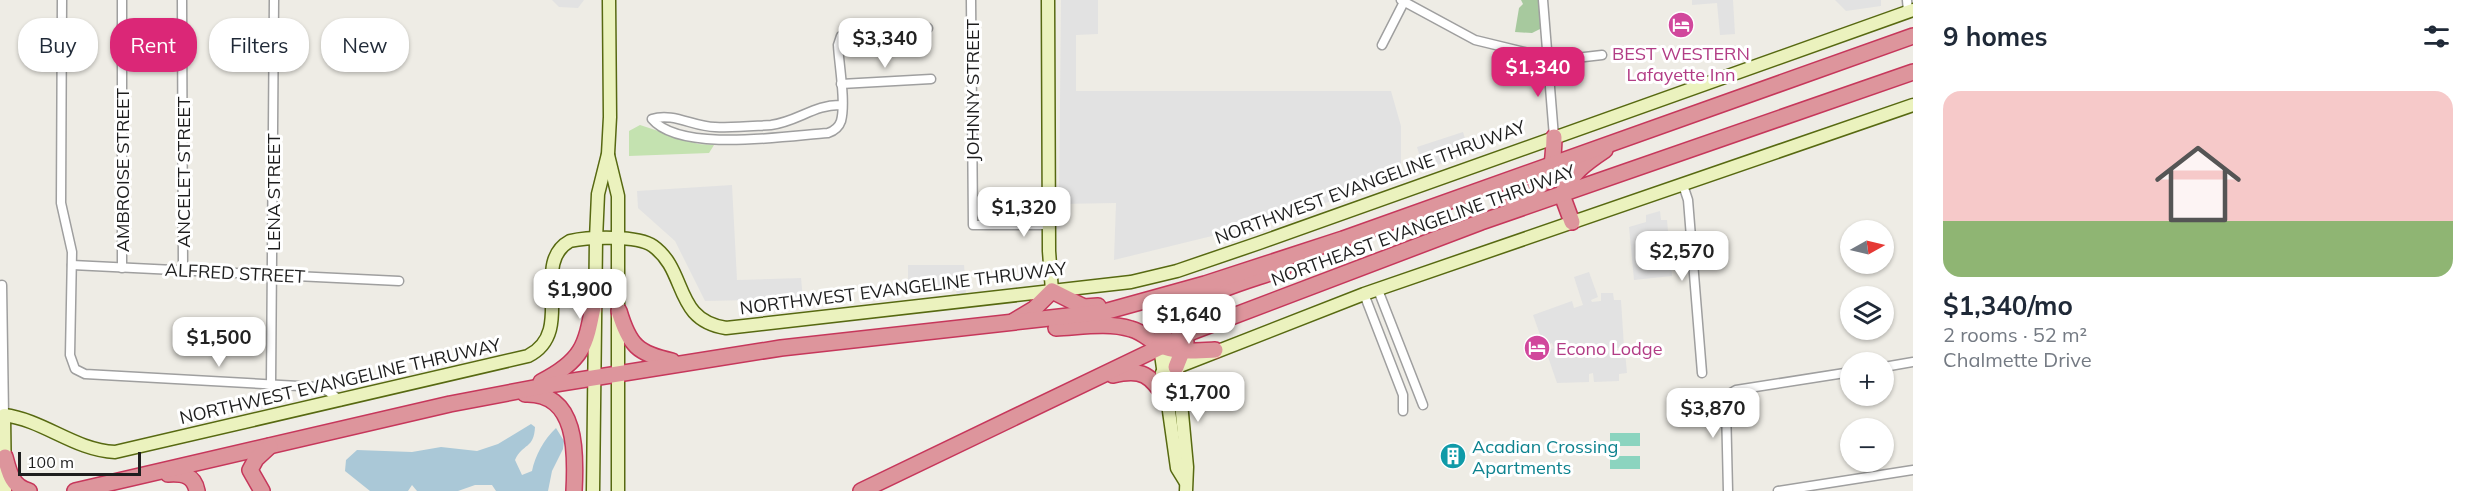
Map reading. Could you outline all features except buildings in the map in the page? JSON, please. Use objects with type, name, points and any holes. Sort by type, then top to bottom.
[{"type":"highway","points":[[75,491],[273,444],[528,389],[780,348],[1104,312],[1160,298],[1343,239],[1913,36]]},
{"type":"highway","name":"NORTHEAST EVANGELINE THRUWAY","points":[[861,491],[1194,331],[1481,222],[1913,72]]},
{"type":"highway","points":[[1481,222],[1538,190],[1549,178],[1553,163],[1554,137]]},
{"type":"highway","points":[[1572,222],[1562,195],[1578,171],[1622,139]]},
{"type":"highway","points":[[1160,346],[1160,339],[1172,319],[1192,302],[1318,255],[1343,239]]},
{"type":"highway","points":[[1009,324],[1034,309],[1052,291],[1084,307],[1125,305]]},
{"type":"highway","points":[[528,389],[561,372],[585,345],[595,297]]},
{"type":"highway","points":[[619,311],[625,330],[634,345],[649,356],[684,363]]},
{"type":"highway","points":[[930,332],[1109,326],[1131,328],[1146,335],[1160,346],[1182,350],[1215,350]]},
{"type":"highway","points":[[1169,370],[1194,331]]},
{"type":"highway","points":[[1090,380],[1131,370],[1155,381],[1166,399]]},
{"type":"highway","points":[[499,395],[533,394],[546,398],[564,413],[574,435],[574,491]]},
{"type":"highway","points":[[262,491],[250,470],[256,459],[273,444]]},
{"type":"highway","points":[[2,464],[11,480],[23,490],[29,491]]},
{"type":"highway","points":[[146,475],[185,474],[192,478],[197,491]]},
{"type":"highway","points":[[91,491],[125,480]]},
{"type":"street","points":[[62,0],[62,203],[72,265],[70,355],[75,369],[85,374],[316,387],[324,389],[342,402]]},
{"type":"street","name":"AMBROISE STREET","points":[[122,0],[122,268]]},
{"type":"street","name":"ANCELET STREET","points":[[182,0],[183,271]]},
{"type":"street","name":"LENA STREET","points":[[271,384],[274,0]]},
{"type":"street","points":[[593,491],[596,239],[598,194],[608,154],[609,0]]},
{"type":"street","name":"JOHNNY STREET","points":[[971,0],[973,225],[1049,225]]},
{"type":"street","points":[[1048,0],[1049,225],[1052,291]]},
{"type":"street","points":[[1543,0],[1554,137]]},
{"type":"street","points":[[1382,45],[1403,1],[1475,40],[1561,60],[1602,55]]},
{"type":"street","name":"NORTHWEST EVANGELINE THRUWAY","points":[[4,415],[20,417],[96,451],[115,452],[519,360],[542,347],[550,332],[553,267],[559,249],[570,240],[638,240],[652,246],[662,256],[694,314],[705,323],[726,328],[1131,282],[1177,270],[1554,137],[1909,8]]},
{"type":"street","points":[[841,105],[823,105],[794,120],[769,125],[714,128],[663,115],[652,119],[659,127],[699,139],[828,134],[838,127],[841,121],[841,105],[841,84],[838,45],[844,33],[928,28]]},
{"type":"street","points":[[841,84],[931,80]]},
{"type":"street","points":[[1169,370],[1215,350],[1364,294],[1913,105]]},
{"type":"street","points":[[699,139],[702,125]]},
{"type":"street","points":[[769,125],[770,136]]},
{"type":"street","points":[[608,154],[618,196],[618,491]]},
{"type":"street","points":[[1683,185],[1688,200],[1702,373]]},
{"type":"street","name":"ALFRED STREET","points":[[72,265],[399,281]]},
{"type":"street","points":[[2,285],[4,415],[2,464],[5,491]]},
{"type":"street","points":[[1378,290],[1423,405]]},
{"type":"street","points":[[1364,294],[1403,395],[1403,411]]},
{"type":"street","points":[[1160,346],[1184,426],[1187,467],[1185,486]]},
{"type":"street","points":[[1894,365],[1913,362]]},
{"type":"street","points":[[1169,370],[1166,399],[1177,468],[1185,486]]},
{"type":"street","points":[[1728,491],[1726,406],[1729,394],[1736,390],[1840,374]]},
{"type":"street","points":[[1778,491],[1913,470]]},
{"type":"green space","points":[[1521,0],[1541,0],[1544,27],[1532,33],[1515,32],[1519,8],[1523,4]]},
{"type":"green space","points":[[640,125],[698,144],[714,145],[709,153],[629,156],[629,131]]},
{"type":"green space","points":[[1610,433],[1640,433],[1640,446],[1610,446]]},
{"type":"green space","points":[[1610,456],[1640,456],[1640,469],[1610,469]]},
{"type":"shaded area","points":[[552,0],[584,0],[578,8],[559,7]]},
{"type":"shaded area","points":[[1061,0],[1098,0],[1098,34],[1076,35],[1076,91],[1391,91],[1401,126],[1401,178],[1265,223],[1114,260],[1116,203],[1059,204]]},
{"type":"shaded area","points":[[1692,0],[1733,0],[1735,34],[1720,35],[1717,3],[1692,5]]},
{"type":"shaded area","points":[[1835,0],[1881,0],[1881,6],[1846,11]]},
{"type":"shaded area","points":[[1463,132],[1470,155],[1424,169],[1417,147]]},
{"type":"shaded area","points":[[732,185],[737,280],[801,278],[803,299],[705,301],[675,241],[638,208],[637,191]]},
{"type":"shaded area","points":[[1660,211],[1661,220],[1667,220],[1672,276],[1634,280],[1629,227],[1646,222],[1646,215]]},
{"type":"shaded area","points":[[908,265],[964,265],[966,295],[957,295],[954,281],[951,282],[952,288],[908,292]]},
{"type":"shaded area","points":[[1589,272],[1598,297],[1591,300],[1592,302],[1601,301],[1601,293],[1613,293],[1614,300],[1621,300],[1624,347],[1617,348],[1618,352],[1625,352],[1627,373],[1619,374],[1619,381],[1594,382],[1593,373],[1589,374],[1589,382],[1557,383],[1546,351],[1554,348],[1552,343],[1544,346],[1533,315],[1572,301],[1574,308],[1583,305],[1574,277]]},
{"type":"water","points":[[531,424],[535,427],[533,439],[515,460],[522,475],[532,471],[541,448],[556,428],[564,441],[563,449],[552,471],[548,491],[496,491],[492,485],[475,485],[458,491],[417,491],[412,485],[408,491],[370,491],[345,471],[346,460],[357,450],[412,452],[441,447],[477,451],[498,444]]},
{"type":"place","name":"BEST WESTERN Lafayette Inn","points":[[1681,25]]},
{"type":"place","name":"Econo Lodge","points":[[1537,348]]},
{"type":"place","name":"Acadian Crossing Apartments","points":[[1453,456]]}]
